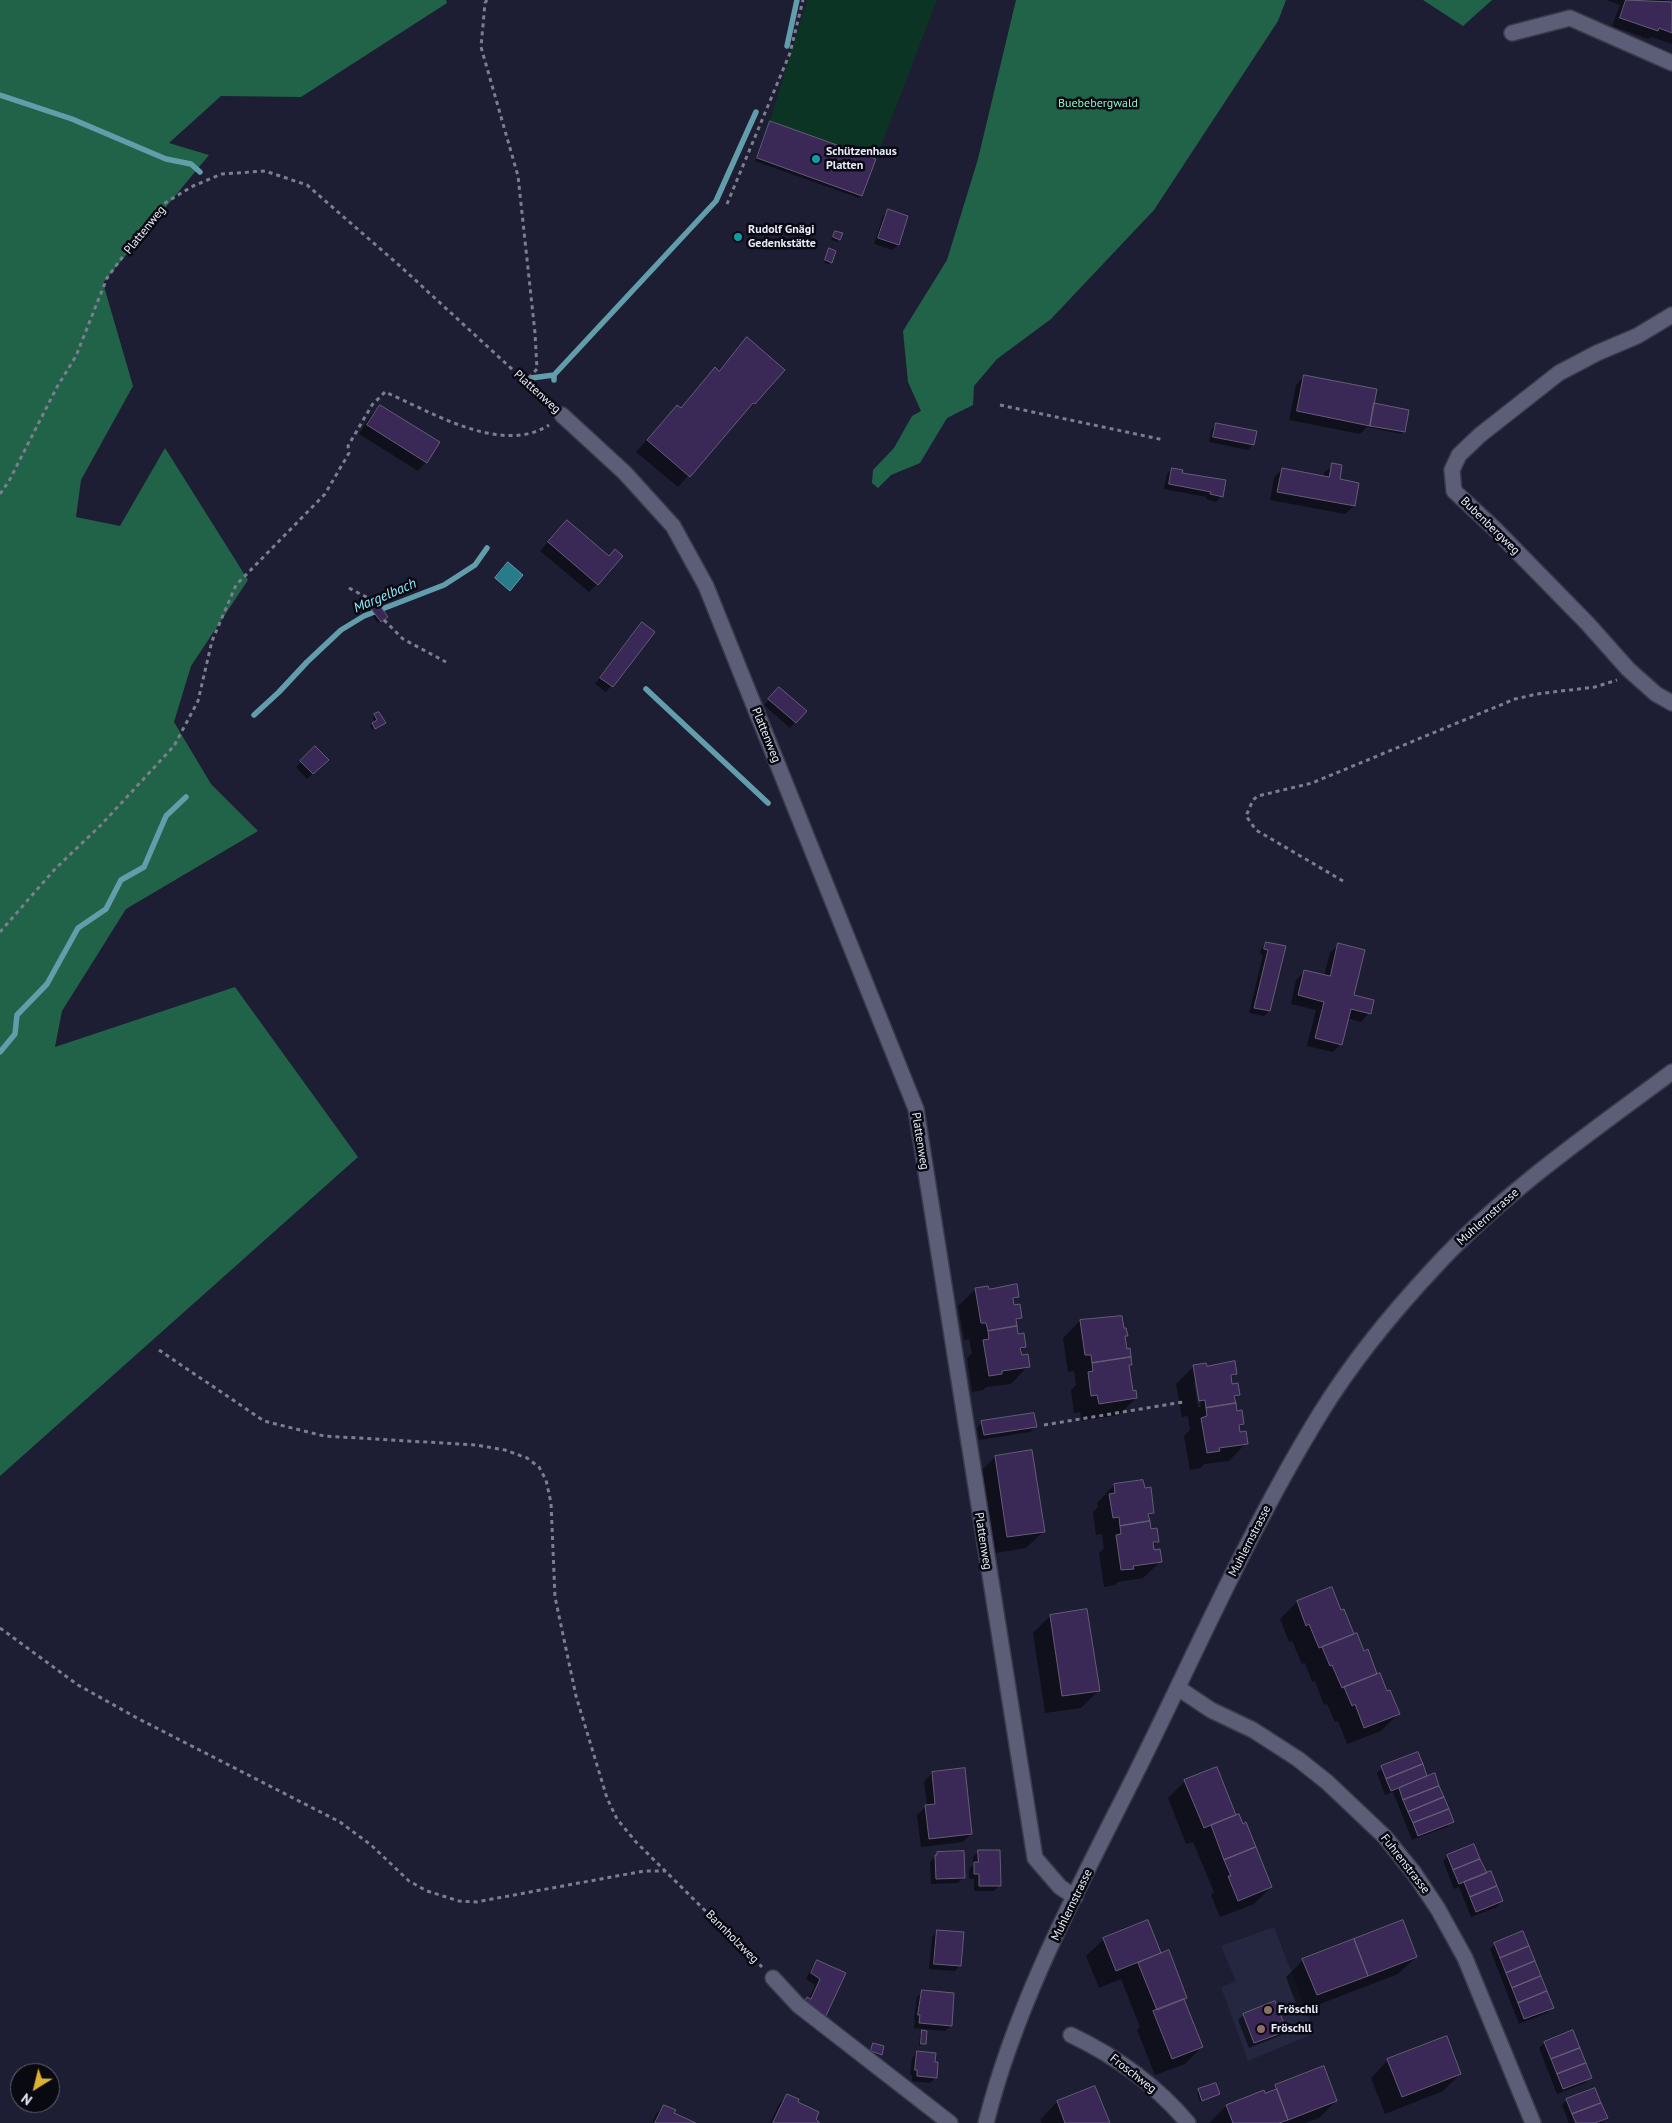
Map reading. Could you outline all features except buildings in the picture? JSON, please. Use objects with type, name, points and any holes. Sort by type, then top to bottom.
[{"type":"street","points":[[1512,33],[1570,18],[1672,63]]},
{"type":"street","name":"Bubenbergweg","points":[[1672,315],[1637,336],[1597,353],[1559,373],[1480,435],[1459,455],[1452,470],[1454,491],[1494,528],[1588,624],[1628,670],[1656,694],[1672,702]]},
{"type":"street","name":"Plattenweg","points":[[562,415],[625,474],[673,526],[706,586],[916,1109],[1035,1858],[1060,1887],[1076,1897]]},
{"type":"street","name":"Muhlernstrasse","points":[[986,2123],[1007,2053],[1040,1971],[1248,1542],[1320,1414],[1368,1344],[1417,1286],[1472,1229],[1545,1168],[1672,1072]]},
{"type":"street","name":"Fuhrenstrasse","points":[[1178,1688],[1211,1710],[1253,1730],[1298,1759],[1327,1782],[1385,1837],[1414,1872],[1433,1901],[1465,1958],[1533,2123]]},
{"type":"street","points":[[773,1978],[798,2005],[950,2123]]},
{"type":"street","name":"Froschweg","points":[[1071,2035],[1118,2060],[1149,2084],[1188,2123]]},
{"type":"path","points":[[488,0],[485,3],[481,46],[518,176],[535,333],[536,369],[525,382]]},
{"type":"path","points":[[727,204],[790,53],[803,0]]},
{"type":"path","name":"Plattenweg","points":[[0,494],[9,481],[57,387],[76,356],[107,278],[160,206],[193,186],[222,174],[265,170],[307,185],[400,266],[562,415]]},
{"type":"path","points":[[0,932],[55,869],[101,825],[174,746],[198,701],[212,641],[236,585],[325,494],[348,454],[348,446],[372,406],[384,392],[434,416],[486,432],[507,436],[524,435],[547,426],[562,415]]},
{"type":"path","points":[[1000,405],[1164,440]]},
{"type":"path","points":[[349,588],[370,599]]},
{"type":"path","points":[[384,620],[403,639],[446,662]]},
{"type":"path","points":[[1343,881],[1256,830],[1246,816],[1253,800],[1258,796],[1273,791],[1312,783],[1515,699],[1610,683],[1628,670]]},
{"type":"path","name":"Bannholzweg","points":[[159,1350],[264,1421],[324,1436],[476,1445],[505,1450],[527,1458],[539,1467],[546,1480],[551,1503],[555,1597],[576,1696],[607,1798],[617,1819],[636,1842],[773,1978]]},
{"type":"path","points":[[1044,1425],[1183,1402]]},
{"type":"path","points":[[0,1628],[78,1685],[137,1718],[340,1822],[371,1845],[410,1881],[427,1891],[459,1901],[476,1902],[644,1871],[666,1870]]},
{"type":"shaded area","points":[[807,0],[937,0],[876,159],[770,121]]},
{"type":"shaded area","points":[[508,562],[523,575],[510,591],[495,578]]},
{"type":"shaded area","name":"Fröschli","points":[[1274,1927],[1315,2033],[1248,2061],[1221,1987],[1236,1981],[1221,1946]]},
{"type":"green space","points":[[0,0],[446,0],[447,3],[301,97],[221,96],[169,143],[209,155],[103,283],[133,386],[81,480],[76,517],[120,526],[165,448],[248,580],[191,666],[174,722],[211,784],[258,831],[126,909],[62,1011],[55,1047],[235,987],[358,1157],[0,1476]]},
{"type":"green space","name":"Buebebergwald","points":[[1016,0],[1286,0],[1278,21],[1154,210],[1051,319],[997,359],[974,386],[973,405],[947,418],[920,463],[891,475],[878,488],[872,483],[873,470],[894,448],[912,416],[921,411],[908,382],[903,331],[947,260],[978,159]]},
{"type":"green space","points":[[1423,0],[1492,0],[1463,26]]},
{"type":"waterway","points":[[787,46],[797,0]]},
{"type":"waterway","points":[[0,95],[72,119],[166,159],[191,164],[200,172]]},
{"type":"waterway","points":[[554,380],[554,375],[716,201],[756,112]]},
{"type":"waterway","points":[[531,378],[554,375]]},
{"type":"waterway","name":"Margelbach","points":[[254,715],[341,630],[364,616],[444,585],[475,565],[487,548]]},
{"type":"waterway","points":[[646,689],[768,803]]},
{"type":"waterway","name":"Margelbach","points":[[0,1052],[15,1034],[17,1015],[47,984],[78,928],[106,909],[121,880],[144,867],[166,816],[186,797]]},
{"type":"place","name":"Schützenhaus Platten","points":[[816,159]]},
{"type":"place","name":"Rudolf Gnägi Gedenkstätte","points":[[738,237]]},
{"type":"place","name":"Fröschli","points":[[1268,2010]]},
{"type":"place","name":"Fröschll","points":[[1261,2029]]}]
